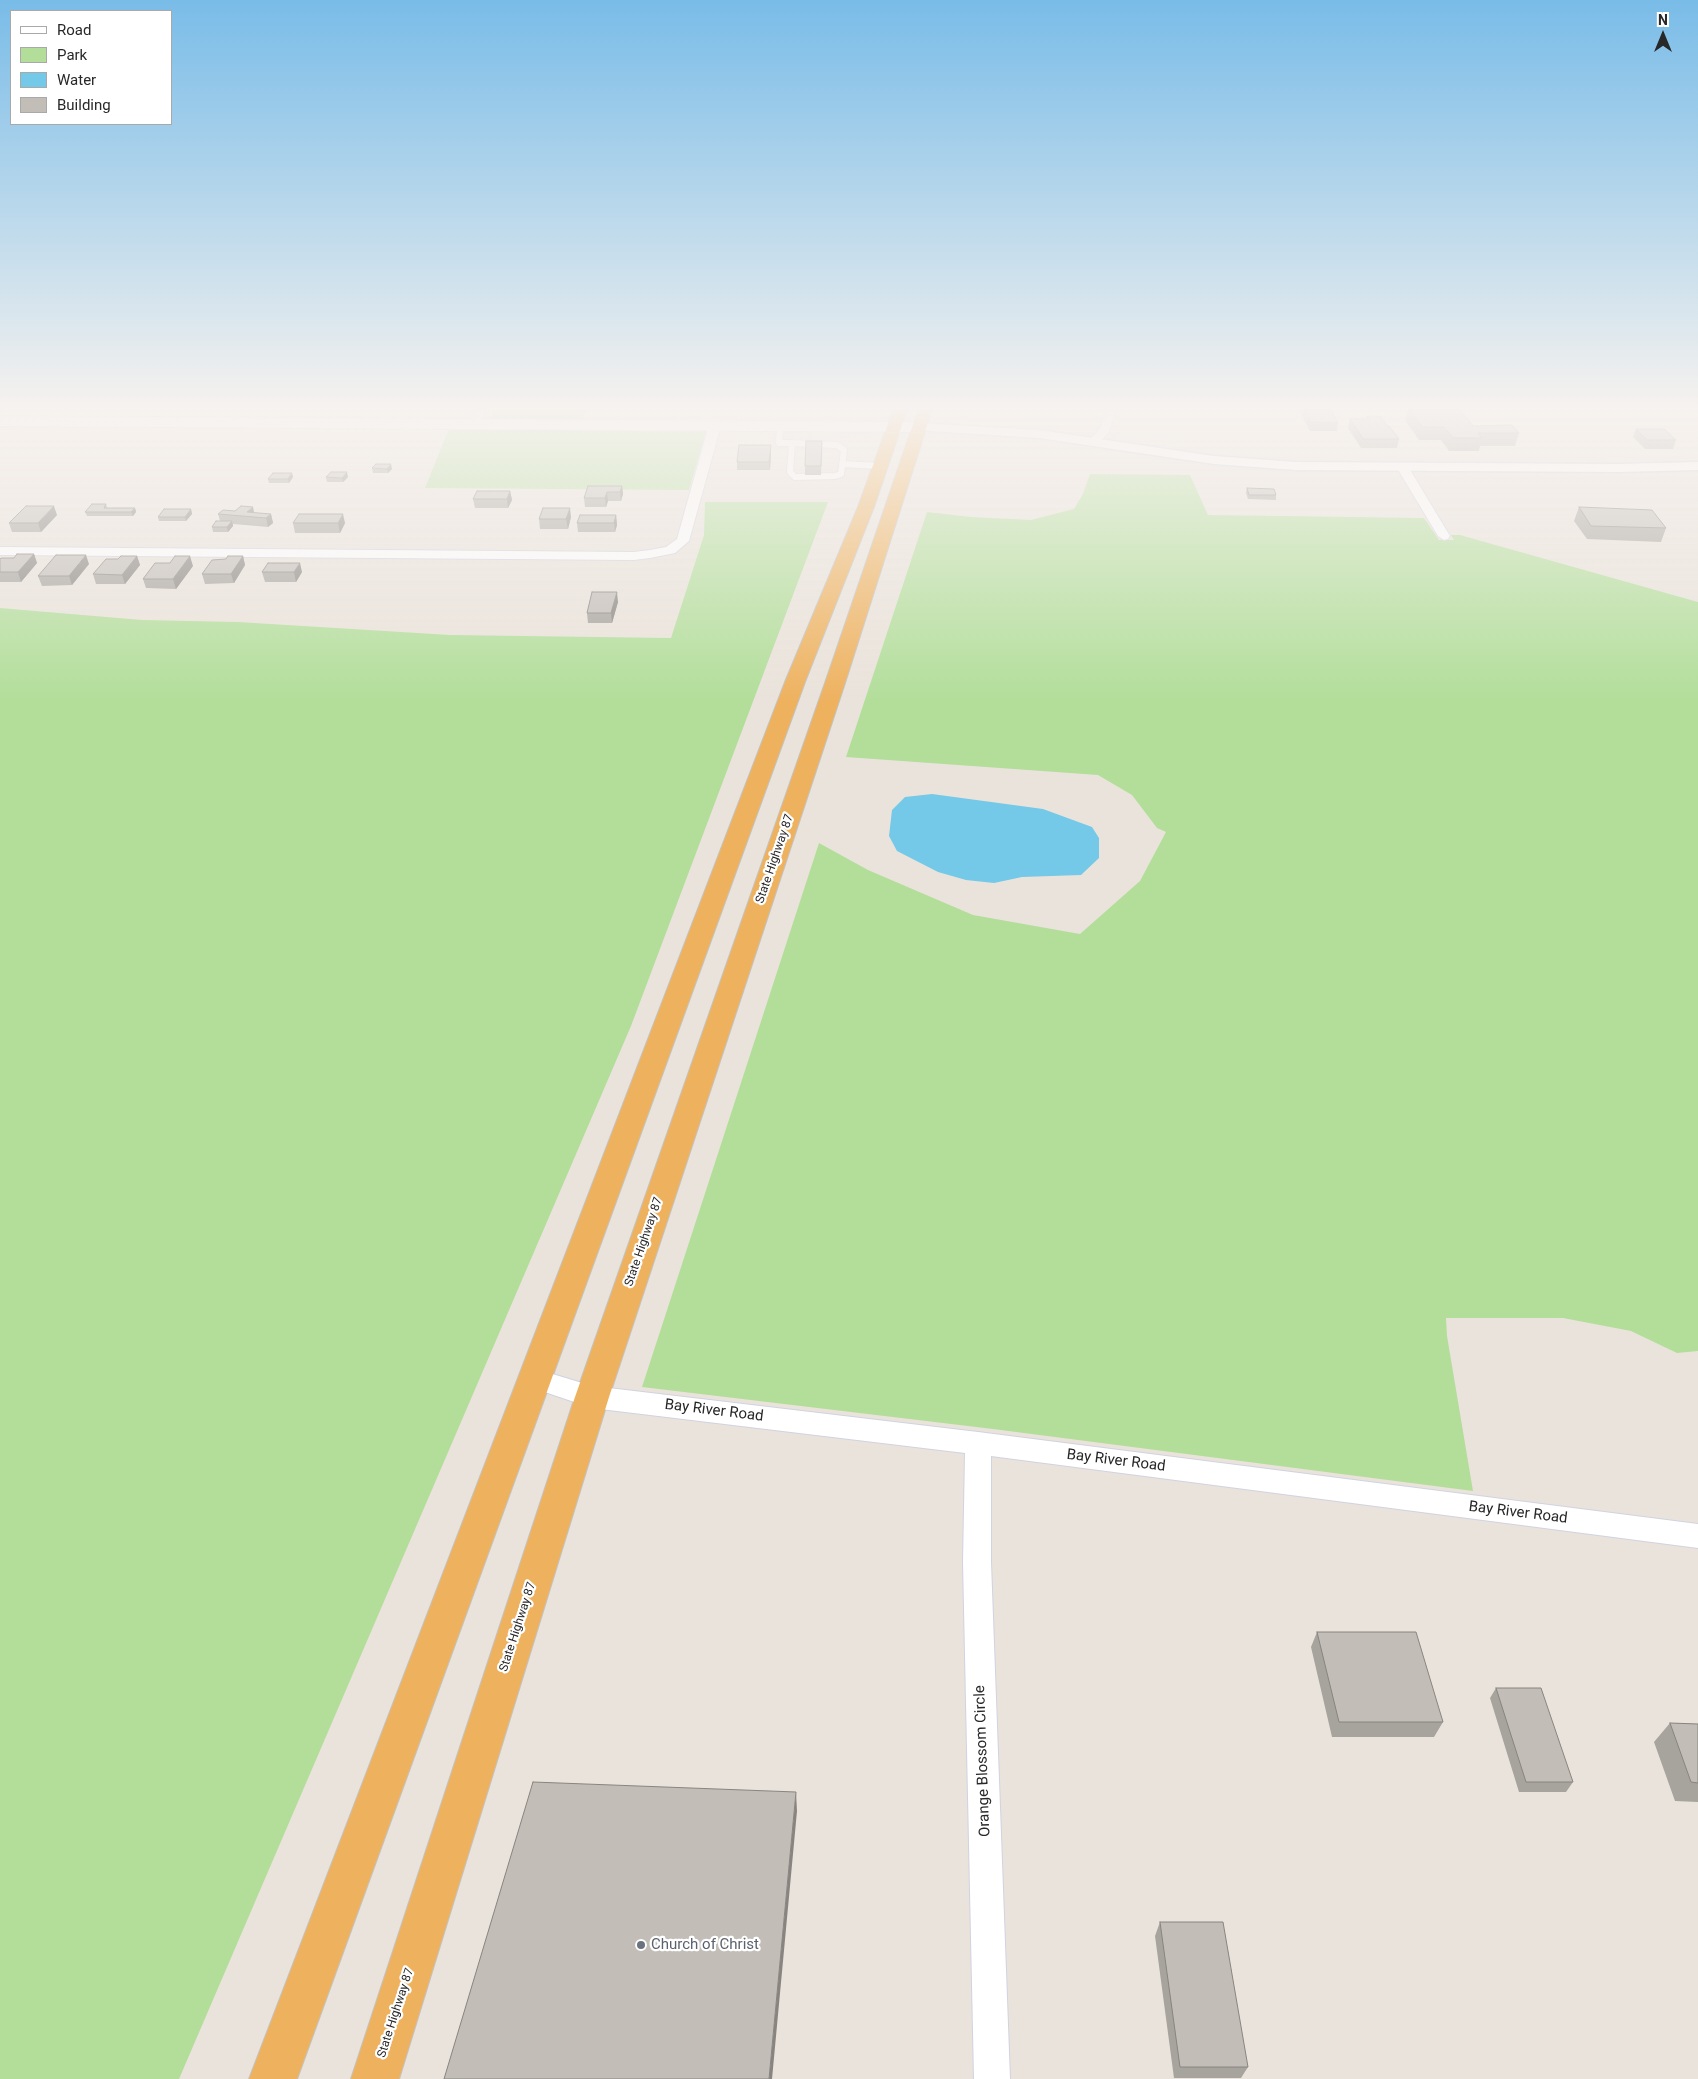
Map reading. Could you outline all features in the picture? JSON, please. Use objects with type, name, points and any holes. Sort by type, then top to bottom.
[{"type":"highway","points":[[274,2079],[795,682],[866,507]]},
{"type":"highway","name":"State Highway 87","points":[[375,2079],[592,1396],[838,674],[884,507]]},
{"type":"street","points":[[0,550],[634,556],[670,550],[683,541],[692,507]]},
{"type":"street","points":[[1427,507],[1444,536]]},
{"type":"street","name":"Bay River Road","points":[[536,1380],[592,1396],[978,1443],[1698,1536]]},
{"type":"street","name":"Orange Blossom Circle","points":[[978,1443],[977,1562],[992,2079]]},
{"type":"green space","points":[[705,507],[826,507],[631,1026],[179,2079],[0,2079],[0,608],[142,620],[238,622],[450,635],[671,638],[704,535]]},
{"type":"green space","points":[[1075,507],[1204,507],[1208,515],[1424,518],[1439,540],[1454,540],[1451,535],[1460,535],[1698,602],[1698,1351],[1677,1353],[1631,1331],[1563,1318],[1446,1318],[1447,1336],[1473,1491],[993,1429],[642,1387],[819,843],[868,870],[973,915],[1080,934],[1140,881],[1166,832],[1157,828],[1132,795],[1098,775],[846,757],[927,512],[971,517],[1031,520],[1074,509]]},
{"type":"water","points":[[932,794],[1043,809],[1092,827],[1099,838],[1099,858],[1081,875],[1022,877],[994,883],[966,880],[938,872],[897,851],[889,836],[892,810],[905,797]]},
{"type":"building","points":[[25,507],[53,507],[38,523],[9,523]]},
{"type":"building","points":[[89,507],[135,508],[131,512],[85,512]]},
{"type":"building","points":[[240,507],[253,507],[247,512],[271,514],[266,518],[218,514],[223,510],[235,511]]},
{"type":"building","points":[[1579,507],[1652,510],[1666,528],[1591,526]]},
{"type":"building","points":[[543,508],[570,508],[566,519],[539,519]]},
{"type":"building","points":[[164,509],[191,509],[185,517],[158,517]]},
{"type":"building","points":[[299,514],[343,514],[338,523],[293,523]]},
{"type":"building","points":[[580,515],[616,515],[614,523],[577,523]]},
{"type":"building","points":[[216,521],[232,521],[227,527],[212,527]]},
{"type":"building","points":[[17,554],[34,554],[18,572],[0,572],[0,559],[14,558]]},
{"type":"building","points":[[56,555],[86,555],[69,576],[38,576]]},
{"type":"building","points":[[121,556],[137,556],[122,575],[93,574],[106,559],[118,559]]},
{"type":"building","points":[[175,556],[190,556],[173,579],[143,579],[155,563],[170,563]]},
{"type":"building","points":[[228,556],[243,556],[231,574],[202,574],[212,560],[226,559]]},
{"type":"building","points":[[268,563],[300,563],[294,572],[262,572]]},
{"type":"building","points":[[592,592],[617,592],[611,613],[587,613]]},
{"type":"building","points":[[1317,1632],[1416,1632],[1443,1722],[1339,1722]]},
{"type":"building","points":[[1496,1688],[1541,1688],[1573,1782],[1526,1782]]},
{"type":"building","points":[[1670,1723],[1698,1724],[1698,1783],[1691,1782]]},
{"type":"building","name":"Church of Christ","points":[[533,1782],[796,1792],[769,2079],[444,2079]]},
{"type":"building","points":[[1160,1922],[1223,1922],[1248,2067],[1180,2067]]},
{"type":"place","name":"Church of Christ","points":[[641,1945]]}]
